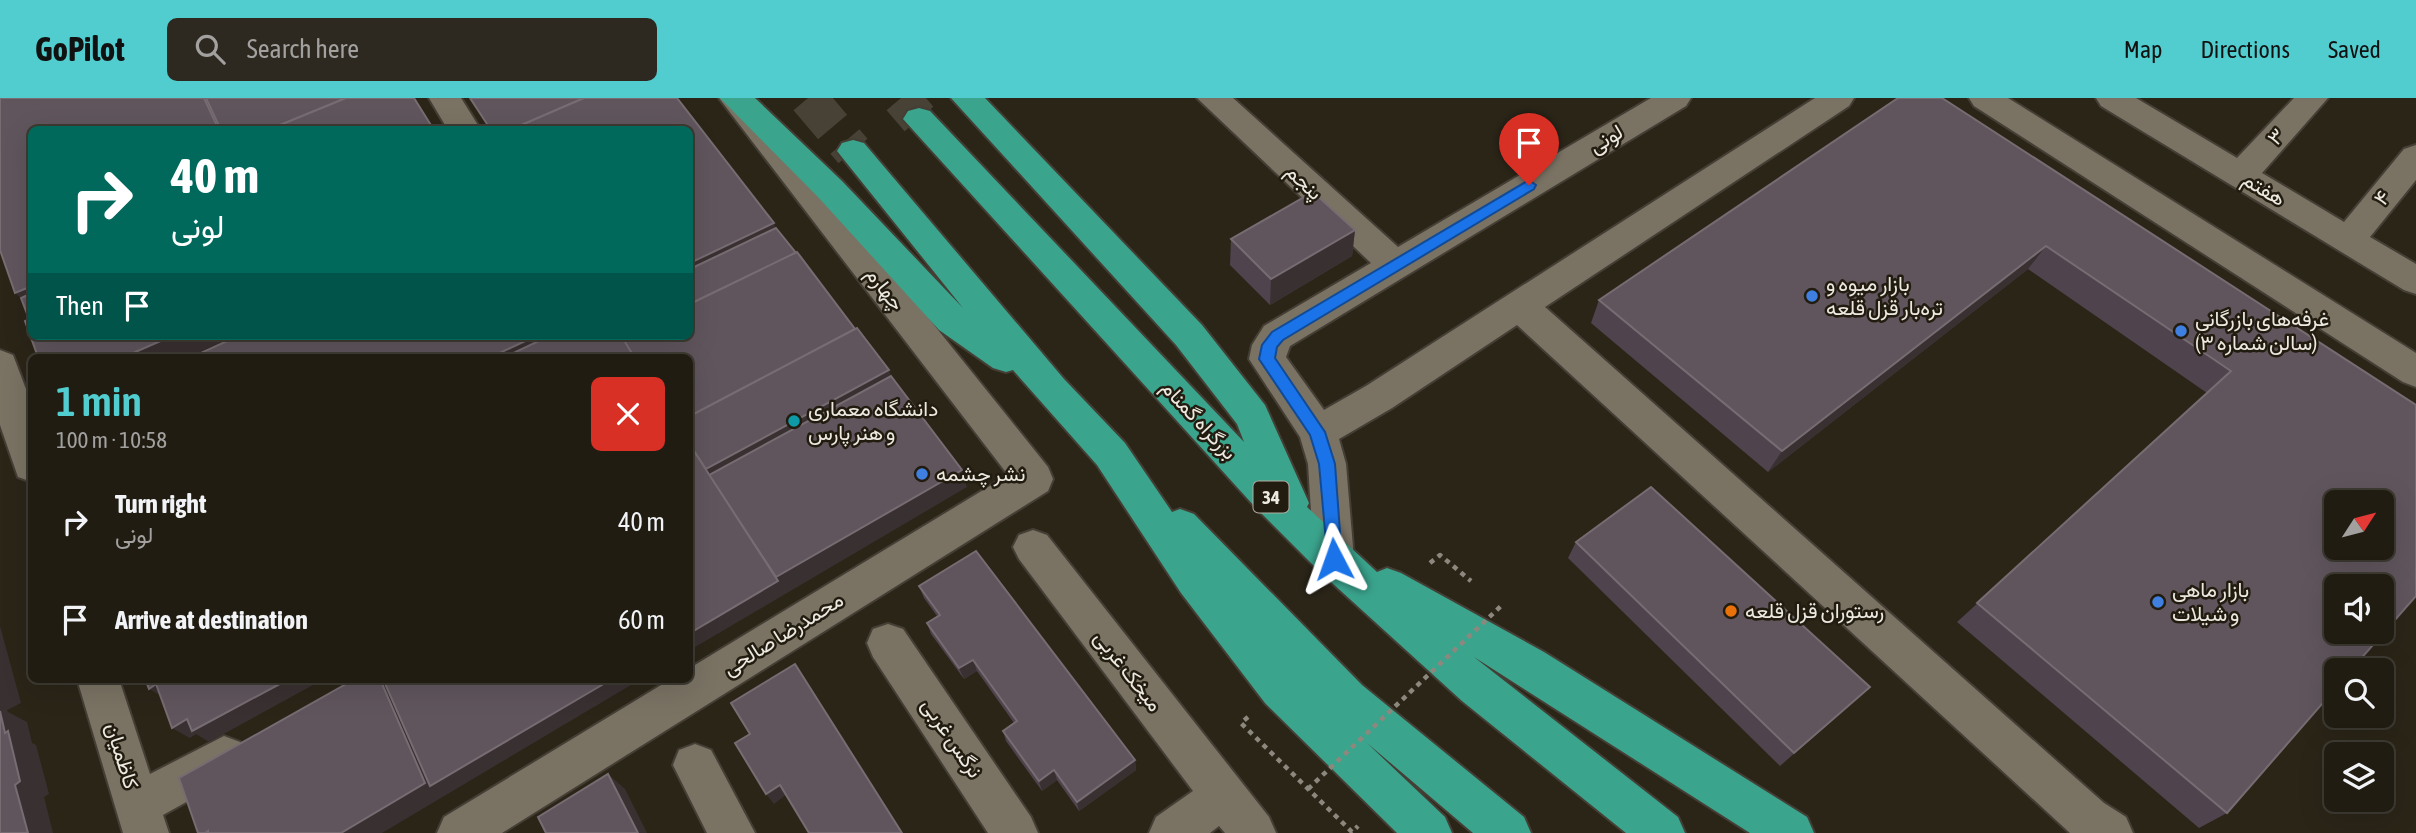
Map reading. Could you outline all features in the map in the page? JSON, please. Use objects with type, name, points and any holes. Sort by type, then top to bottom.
[{"type":"highway","points":[[736,98],[830,189],[952,320],[1051,390]]},
{"type":"highway","points":[[967,98],[1152,294],[1252,416],[1298,524]]},
{"type":"highway","name":"بزرگراه گمنام","points":[[919,119],[1298,524],[1334,559],[1478,687],[1662,833]]},
{"type":"highway","points":[[853,151],[1051,390],[1111,454],[1347,699],[1508,833]]},
{"type":"highway","points":[[1111,454],[1195,580],[1280,688],[1429,833]]},
{"type":"highway","points":[[1334,559],[1396,590],[1529,666],[1791,833]]},
{"type":"street","points":[[445,98],[462,126]]},
{"type":"street","name":"چهارم","points":[[736,98],[1034,480]]},
{"type":"street","name":"پنجم","points":[[1213,98],[1395,265]]},
{"type":"street","points":[[1318,432],[1379,397],[1838,98]]},
{"type":"street","points":[[1985,98],[2416,372]]},
{"type":"street","name":"۳","points":[[2240,175],[2312,98]]},
{"type":"street","name":"لونی","points":[[1267,359],[1270,345],[1277,336],[1664,100]]},
{"type":"street","name":"هفتم","points":[[2127,101],[2240,175],[2416,281]]},
{"type":"street","name":"۴","points":[[2349,240],[2416,157]]},
{"type":"street","points":[[1519,305],[2088,819],[2110,833]]},
{"type":"street","points":[[1267,359],[1319,411],[1340,411],[1379,397]]},
{"type":"street","points":[[1267,359],[1318,432],[1327,464],[1334,559]]},
{"type":"street","points":[[0,365],[28,444]]},
{"type":"street","name":"محمدرضا صالحی","points":[[460,833],[1034,480]]},
{"type":"street","name":"میخک غربی","points":[[1033,547],[1254,833]]},
{"type":"street","name":"نرگس غربی","points":[[888,643],[1015,833]]},
{"type":"street","name":"کاظمیان","points":[[99,683],[142,819]]},
{"type":"street","points":[[142,819],[256,739]]},
{"type":"street","points":[[695,765],[732,833]]},
{"type":"street","points":[[1172,833],[1224,795]]},
{"type":"path","points":[[1308,789],[1501,606]]},
{"type":"path","points":[[1241,723],[1352,832]]},
{"type":"building","points":[[0,98],[204,98],[217,126],[28,126],[28,288],[15,293],[0,250]]},
{"type":"building","points":[[206,98],[346,98],[278,126],[219,126]]},
{"type":"building","points":[[346,98],[414,98],[432,126],[278,126]]},
{"type":"building","points":[[470,98],[584,98],[519,126],[488,126]]},
{"type":"building","points":[[584,98],[677,98],[774,223],[693,262],[693,126],[519,126]]},
{"type":"building","points":[[1898,98],[1942,98],[2416,405],[2416,596],[2394,621],[2394,574],[2324,574],[2324,644],[2374,644],[2362,658],[2324,658],[2324,702],[2227,813],[1977,603],[2231,371],[2046,246],[1782,451],[1599,300]]},
{"type":"building","points":[[1313,192],[1355,230],[1271,279],[1231,239]]},
{"type":"building","points":[[776,228],[796,253],[693,303],[693,268]]},
{"type":"building","points":[[797,252],[855,329],[693,414],[693,354],[632,354],[624,340],[693,340],[693,303]]},
{"type":"building","points":[[28,295],[28,316],[21,298]]},
{"type":"building","points":[[857,328],[889,370],[706,469],[693,450],[693,414]]},
{"type":"building","points":[[32,340],[163,340],[131,354],[37,354]]},
{"type":"building","points":[[229,340],[527,340],[497,354],[199,354]]},
{"type":"building","points":[[541,340],[624,340],[632,354],[511,354]]},
{"type":"building","points":[[891,376],[962,470],[776,577],[709,475]]},
{"type":"building","points":[[693,450],[778,581],[693,631]]},
{"type":"building","points":[[1651,487],[1870,687],[1794,753],[1576,542]]},
{"type":"building","points":[[976,551],[1135,760],[1077,802],[1054,770],[1039,781],[1003,731],[1017,721],[973,660],[959,668],[927,623],[940,615],[919,586]]},
{"type":"building","points":[[795,664],[902,833],[809,833],[780,785],[766,794],[735,743],[750,734],[731,703]]},
{"type":"building","points":[[147,683],[282,683],[192,731],[187,719],[172,728],[156,684],[149,689]]},
{"type":"building","points":[[348,683],[382,683],[425,783],[341,833],[198,833],[179,778]]},
{"type":"building","points":[[385,683],[605,683],[430,786]]},
{"type":"building","points":[[0,711],[5,733],[8,731],[20,781],[15,785],[28,833],[0,833]]},
{"type":"building","points":[[608,774],[638,833],[546,833],[538,817]]},
{"type":"tunnel","points":[[808,98],[853,151]]},
{"type":"tunnel","points":[[901,98],[919,119]]},
{"type":"place","name":"بازار میوه و تره‌بار قزل قلعه","points":[[1812,296]]},
{"type":"place","name":"غرفه‌های بازرگانی (سالن شماره ۳)","points":[[2181,331]]},
{"type":"place","name":"دانشگاه معماری و هنر پارس","points":[[794,421]]},
{"type":"place","name":"نشر چشمه","points":[[922,474]]},
{"type":"place","name":"بازار ماهی و شیلات","points":[[2158,602]]},
{"type":"place","name":"رستوران قزل قلعه","points":[[1731,611]]},
{"type":"route","points":[[1334,559],[1327,464],[1318,432],[1267,359],[1270,345],[1277,336],[1529,185]]}]
